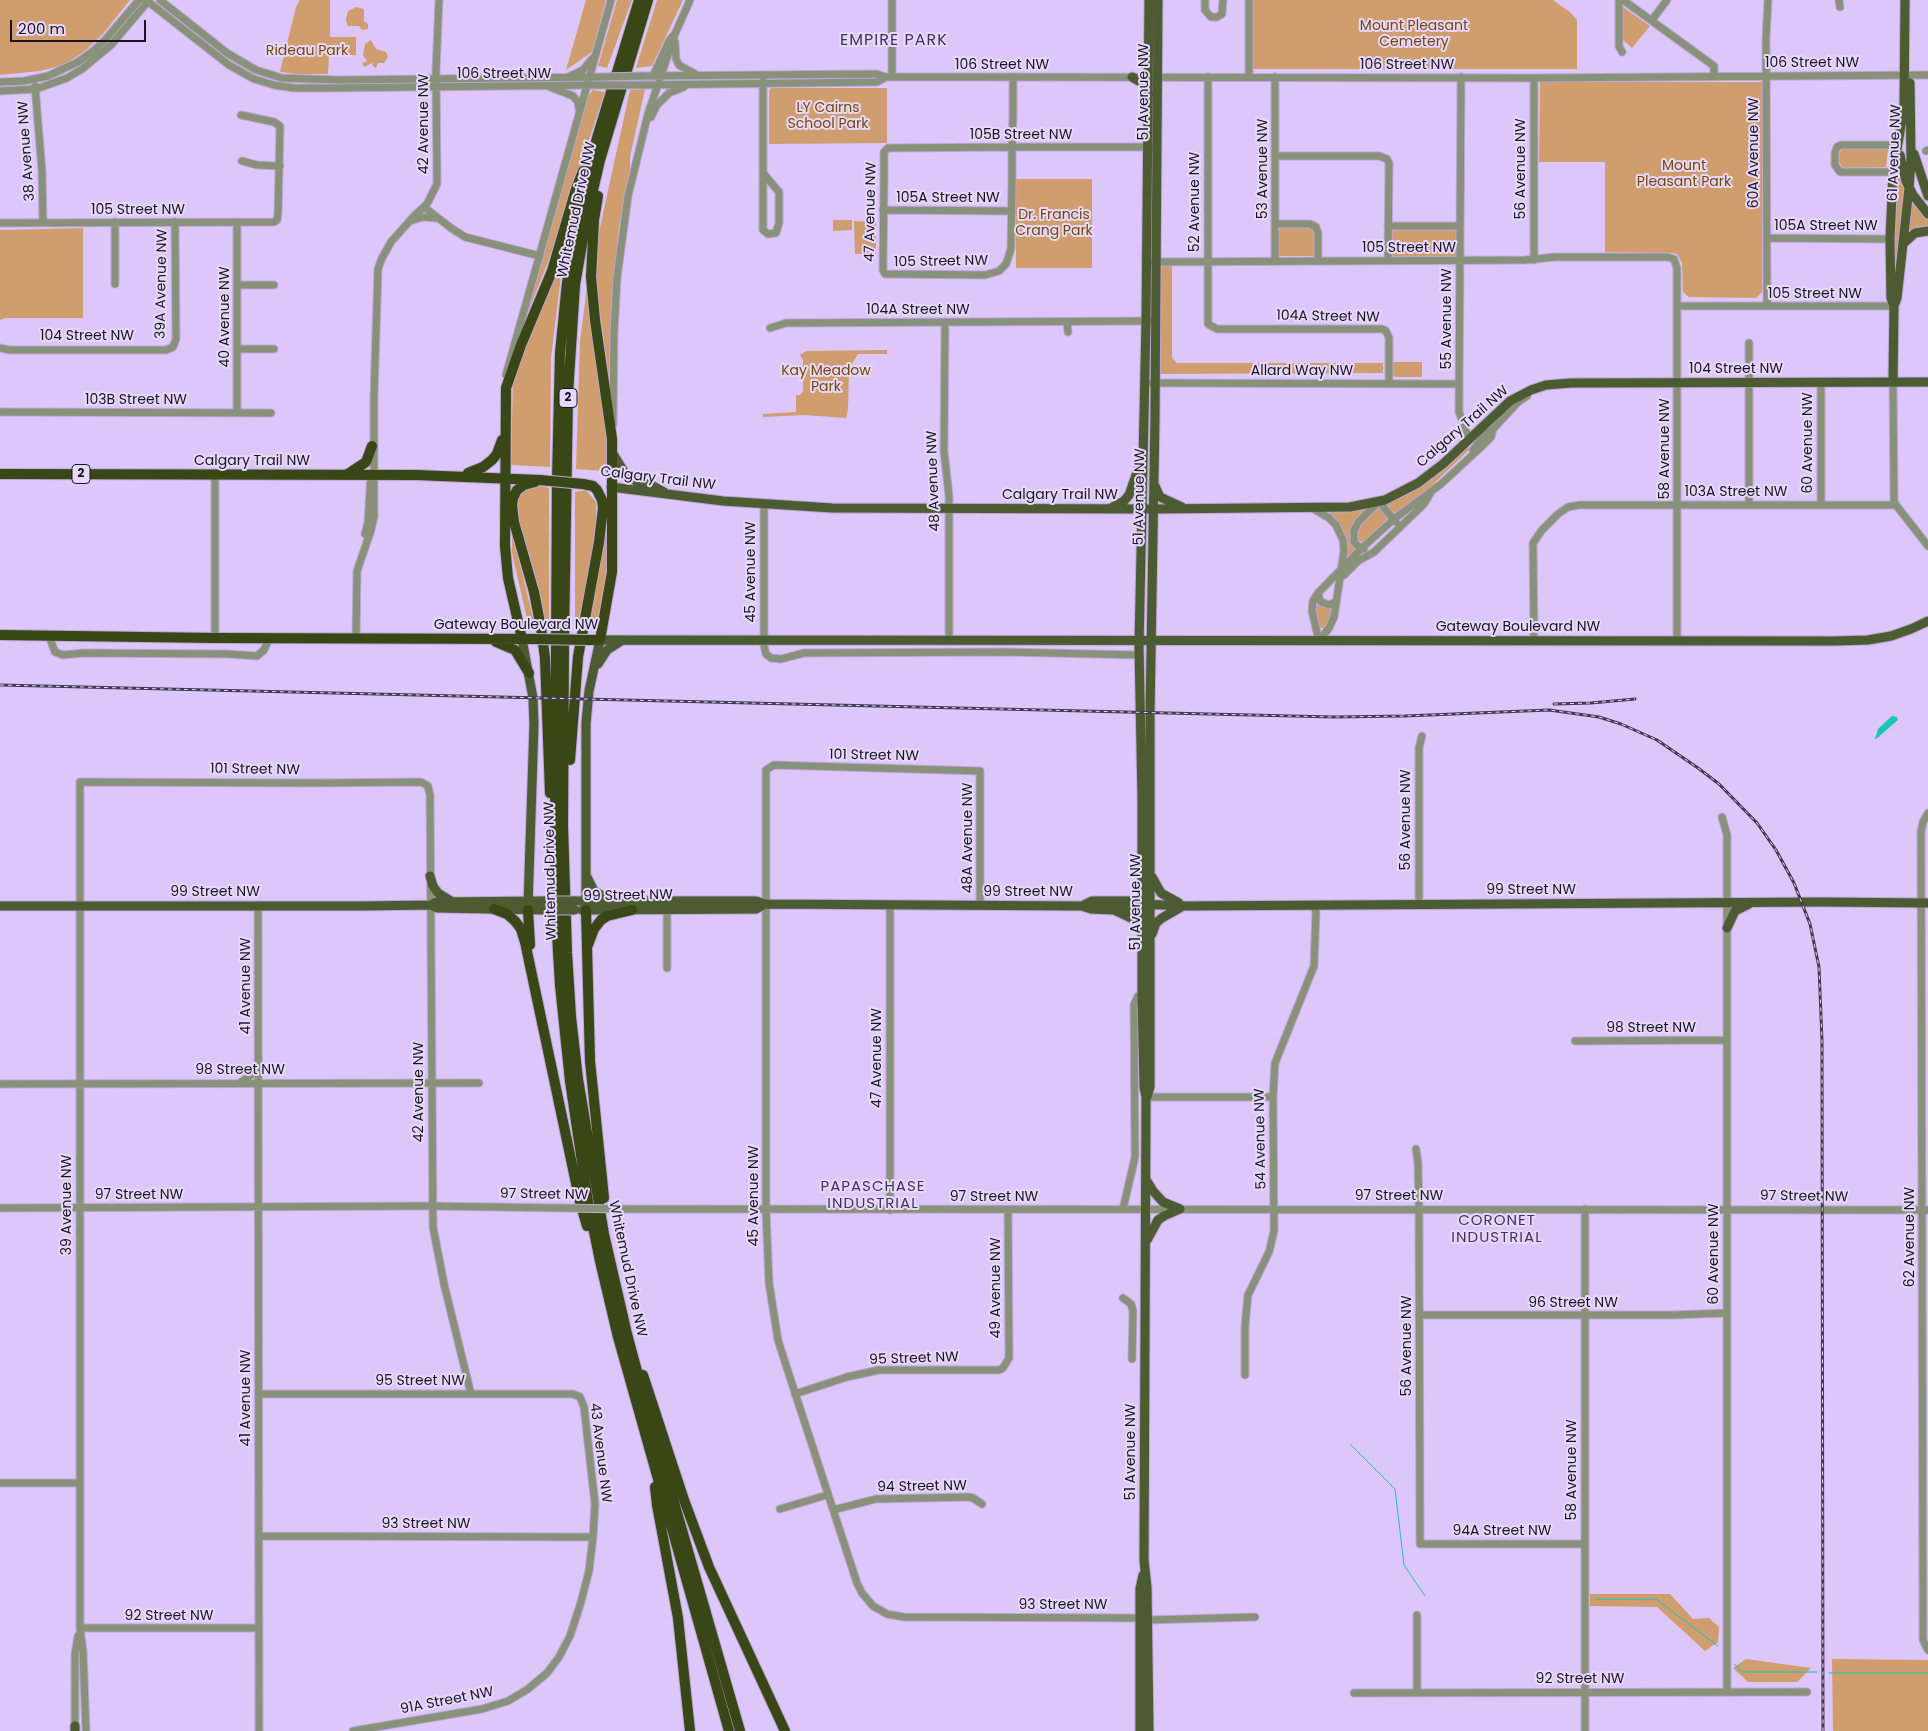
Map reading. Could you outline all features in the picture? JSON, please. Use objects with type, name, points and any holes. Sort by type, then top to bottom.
[{"type":"highway","name":"Whitemud Drive NW","points":[[639,0],[597,138],[580,210],[568,283],[559,372],[557,479],[559,826],[571,1018],[586,1132],[604,1234],[632,1353],[740,1731]]},
{"type":"highway","name":"Whitemud Drive NW","points":[[648,0],[600,160],[580,253],[576,285],[568,394],[564,638],[556,918],[566,1046],[584,1175],[600,1261],[618,1337],[729,1731]]},
{"type":"highway","points":[[527,639],[507,568],[504,527],[506,388],[520,345],[552,271],[576,189],[597,138]]},
{"type":"highway","points":[[595,640],[612,572],[612,439],[591,277],[594,220],[601,179],[600,160]]},
{"type":"highway","points":[[462,476],[483,467],[492,460],[497,454],[504,435]]},
{"type":"highway","points":[[345,475],[366,462],[373,442]]},
{"type":"highway","name":"Calgary Trail NW","points":[[0,474],[462,476],[505,477],[611,487]]},
{"type":"highway","points":[[540,480],[524,485],[517,490],[512,505],[514,522],[534,592],[541,628],[545,665],[548,785],[559,826]]},
{"type":"highway","points":[[559,826],[568,792],[574,688],[578,657],[602,519],[602,504],[599,493],[593,486],[583,484]]},
{"type":"highway","name":"Gateway Boulevard NW","points":[[0,636],[595,640]]},
{"type":"highway","points":[[488,639],[515,650],[529,673]]},
{"type":"highway","points":[[528,905],[530,948],[535,986]]},
{"type":"highway","points":[[586,906],[590,1061],[604,1198],[604,1234]]},
{"type":"highway","points":[[494,909],[510,916],[518,925],[525,942],[583,1215],[600,1261]]},
{"type":"highway","points":[[586,950],[594,929],[601,920],[607,916],[632,910]]},
{"type":"highway","points":[[632,1353],[646,1379],[684,1500],[709,1567],[785,1731]]},
{"type":"highway","points":[[653,1462],[657,1505],[678,1618],[688,1731]]},
{"type":"highway","points":[[754,1665],[790,1731]]},
{"type":"main road","name":"51 Avenue NW","points":[[1149,0],[1154,77],[1149,95],[1153,147]]},
{"type":"main road","name":"51 Avenue NW","points":[[1149,1731],[1144,1619],[1140,1589],[1144,1568],[1146,1097],[1150,1087],[1141,935],[1150,873],[1155,383],[1151,322],[1151,262],[1154,77],[1158,0]]},
{"type":"main road","name":"61 Avenue NW","points":[[1893,382],[1894,306],[1897,298],[1904,243],[1909,188],[1911,131],[1904,0]]},
{"type":"main road","name":"61 Avenue NW","points":[[1894,306],[1891,298],[1891,206],[1907,75],[1910,0]]},
{"type":"main road","points":[[1132,77],[1144,84],[1149,95]]},
{"type":"main road","points":[[1903,117],[1900,159],[1904,176],[1909,188],[1928,214]]},
{"type":"main road","points":[[1911,131],[1915,160],[1928,196]]},
{"type":"main road","points":[[1904,243],[1914,233],[1928,231]]},
{"type":"main road","name":"51 Avenue NW","points":[[1146,995],[1150,940],[1141,877],[1142,797],[1139,641],[1144,383],[1151,322]]},
{"type":"main road","name":"104 Street NW","points":[[1542,386],[1564,383],[1928,382]]},
{"type":"main road","name":"Calgary Trail NW","points":[[611,487],[764,504],[837,508],[1154,509],[1350,507],[1379,502],[1403,492],[1426,478],[1510,401],[1542,386]]},
{"type":"main road","points":[[612,452],[626,475],[638,482],[651,485],[669,494]]},
{"type":"main road","points":[[1109,509],[1124,501],[1129,495],[1142,457]]},
{"type":"main road","points":[[1154,478],[1155,490],[1160,497],[1184,508]]},
{"type":"main road","name":"Gateway Boulevard NW","points":[[595,640],[1868,640],[1904,632],[1928,621]]},
{"type":"main road","points":[[527,639],[533,701],[534,752],[528,905]]},
{"type":"main road","points":[[589,691],[594,673],[604,653],[625,639]]},
{"type":"main road","points":[[586,906],[586,732],[595,640]]},
{"type":"main road","points":[[1151,672],[1156,650],[1164,643],[1172,641]]},
{"type":"main road","points":[[1139,655],[1145,658],[1151,672]]},
{"type":"main road","points":[[586,872],[594,891],[600,896],[614,901]]},
{"type":"main road","points":[[1150,873],[1162,893],[1184,906]]},
{"type":"main road","points":[[430,876],[433,886],[438,893],[453,902]]},
{"type":"main road","points":[[1141,877],[1137,888],[1131,896],[1115,905],[1133,919],[1141,935]]},
{"type":"main road","name":"99 Street NW","points":[[586,906],[614,901],[756,909],[765,904],[1082,906],[1092,901],[1115,905],[1134,901],[1146,904],[1184,906],[1926,902]]},
{"type":"main road","name":"99 Street NW","points":[[431,905],[436,902],[453,902],[586,906],[632,910],[667,904]]},
{"type":"main road","points":[[1727,928],[1735,911],[1751,902]]},
{"type":"main road","name":"99 Street NW","points":[[0,906],[431,905],[437,908],[494,909],[528,905]]},
{"type":"main road","points":[[1150,940],[1156,923],[1169,913],[1184,906]]},
{"type":"main road","points":[[1146,1178],[1158,1198],[1180,1209]]},
{"type":"main road","points":[[1146,1243],[1158,1220],[1180,1209]]},
{"type":"main road","name":"51 Avenue NW","points":[[1140,1731],[1144,1619]]},
{"type":"main road","points":[[1134,1731],[1140,1696]]},
{"type":"street","points":[[0,82],[34,79],[62,71],[93,51],[139,0]]},
{"type":"street","name":"106 Street NW","points":[[0,91],[36,89],[67,78],[97,58],[111,45],[148,0],[229,65],[247,76],[266,83],[294,88],[654,85],[763,80]]},
{"type":"street","name":"106 Street NW","points":[[160,0],[227,53],[256,70],[273,76],[295,80],[700,76],[763,80],[877,82],[889,77],[1534,78],[1928,75]]},
{"type":"street","name":"42 Avenue NW","points":[[354,639],[353,570],[368,522],[373,475],[378,269],[387,247],[408,222],[424,207],[435,191],[437,180],[436,78],[439,0]]},
{"type":"street","name":"Whitemud Drive NW","points":[[506,388],[506,373],[611,0]]},
{"type":"street","points":[[650,76],[675,34],[690,0]]},
{"type":"street","points":[[889,77],[892,0]]},
{"type":"street","points":[[1205,0],[1205,10],[1211,17],[1217,17],[1222,14],[1223,0]]},
{"type":"street","points":[[1249,0],[1250,77]]},
{"type":"street","points":[[1619,0],[1618,46],[1622,52]]},
{"type":"street","points":[[1623,0],[1714,66],[1714,76]]},
{"type":"street","points":[[1652,20],[1667,0]]},
{"type":"street","name":"60A Avenue NW","points":[[1767,306],[1766,76],[1768,0]]},
{"type":"street","points":[[675,34],[677,62],[682,67],[700,76]]},
{"type":"street","points":[[567,78],[583,70],[596,54]]},
{"type":"street","points":[[612,439],[618,268],[628,196],[654,85],[650,76]]},
{"type":"street","points":[[650,76],[654,85]]},
{"type":"street","points":[[1012,211],[1013,77]]},
{"type":"street","name":"52 Avenue NW","points":[[1208,77],[1207,319],[1210,326]]},
{"type":"street","name":"53 Avenue NW","points":[[1275,77],[1275,261]]},
{"type":"street","name":"55 Avenue NW","points":[[1461,77],[1459,414],[1469,438]]},
{"type":"street","name":"56 Avenue NW","points":[[1534,78],[1534,260]]},
{"type":"street","name":"38 Avenue NW","points":[[34,79],[42,171],[43,222]]},
{"type":"street","points":[[763,80],[763,173],[763,230],[768,234],[776,232],[779,223],[779,192],[763,173]]},
{"type":"street","points":[[642,136],[656,105],[669,93],[680,88],[699,84]]},
{"type":"street","points":[[548,86],[575,98],[579,104],[579,114]]},
{"type":"street","points":[[241,116],[274,122],[280,126],[280,166],[257,165],[242,161]]},
{"type":"street","points":[[1890,172],[1840,172],[1835,165],[1835,153],[1837,147],[1841,145],[1894,144]]},
{"type":"street","name":"105B Street NW","points":[[885,150],[888,148],[1153,147]]},
{"type":"street","name":"47 Avenue NW","points":[[884,273],[883,210],[885,150]]},
{"type":"street","points":[[1275,156],[1385,157],[1389,163],[1388,260]]},
{"type":"street","name":"105 Street NW","points":[[0,223],[270,223],[276,221],[278,214],[280,166]]},
{"type":"street","points":[[424,207],[454,231],[468,238],[540,256]]},
{"type":"street","name":"105A Street NW","points":[[883,210],[1012,211]]},
{"type":"street","name":"105 Street NW","points":[[884,273],[888,275],[985,275],[999,272],[1011,254],[1012,211]]},
{"type":"street","points":[[408,222],[423,217],[439,219]]},
{"type":"street","points":[[115,222],[115,284]]},
{"type":"street","name":"39A Avenue NW","points":[[173,347],[176,339],[175,222]]},
{"type":"street","name":"40 Avenue NW","points":[[237,222],[237,413]]},
{"type":"street","points":[[1275,224],[1314,226],[1318,233],[1318,260]]},
{"type":"street","points":[[1388,226],[1460,226]]},
{"type":"street","name":"105A Street NW","points":[[1767,238],[1884,239]]},
{"type":"street","name":"105 Street NW","points":[[1151,262],[1208,260],[1459,261],[1534,260],[1555,257],[1672,258]]},
{"type":"street","name":"58 Avenue NW","points":[[1672,258],[1677,268],[1677,641]]},
{"type":"street","points":[[237,286],[274,286]]},
{"type":"street","name":"105 Street NW","points":[[1677,306],[1894,306]]},
{"type":"street","name":"48 Avenue NW","points":[[945,322],[944,451],[949,509],[949,639]]},
{"type":"street","points":[[1067,322],[1068,332]]},
{"type":"street","name":"104A Street NW","points":[[770,328],[786,323],[1151,322]]},
{"type":"street","name":"104A Street NW","points":[[1210,326],[1218,329],[1380,328],[1386,331],[1389,338],[1389,384]]},
{"type":"street","points":[[1749,343],[1749,505]]},
{"type":"street","name":"104 Street NW","points":[[0,348],[9,350],[166,350],[173,347]]},
{"type":"street","points":[[237,349],[274,349]]},
{"type":"street","name":"60 Avenue NW","points":[[1821,382],[1821,504]]},
{"type":"street","name":"61 Avenue NW","points":[[1893,382],[1893,494],[1896,505]]},
{"type":"street","name":"Allard Way NW","points":[[1144,383],[1459,384]]},
{"type":"street","name":"Calgary Trail NW","points":[[1342,569],[1394,519],[1433,490],[1491,437],[1493,429],[1518,402],[1542,386]]},
{"type":"street","name":"103B Street NW","points":[[0,412],[271,413]]},
{"type":"street","points":[[215,474],[215,638]]},
{"type":"street","name":"Calgary Trail NW","points":[[1337,596],[1346,572],[1358,561],[1374,552],[1400,528],[1424,504],[1433,490]]},
{"type":"street","points":[[1379,502],[1400,528]]},
{"type":"street","name":"Calgary Trail NW","points":[[1362,548],[1354,542],[1354,530],[1359,521],[1379,502]]},
{"type":"street","name":"45 Avenue NW","points":[[764,504],[764,639]]},
{"type":"street","points":[[1896,505],[1928,546]]},
{"type":"street","name":"103A Street NW","points":[[1534,641],[1533,543],[1539,532],[1558,514],[1572,506],[1896,505]]},
{"type":"street","name":"Calgary Trail NW","points":[[1312,508],[1329,518],[1339,530],[1343,545],[1342,569],[1333,622],[1319,641]]},
{"type":"street","points":[[1362,548],[1374,552]]},
{"type":"street","points":[[1319,641],[1312,604],[1324,586],[1342,569]]},
{"type":"street","points":[[1318,593],[1320,601],[1329,605],[1337,596],[1324,586]]},
{"type":"street","points":[[44,636],[55,652],[62,655],[92,653],[257,656],[264,650],[269,639]]},
{"type":"street","points":[[764,639],[764,651],[768,657],[773,659],[804,653],[1005,652],[1139,655]]},
{"type":"street","points":[[866,639],[866,653]]},
{"type":"street","points":[[1005,641],[1005,652]]},
{"type":"street","points":[[1105,655],[1106,641]]},
{"type":"street","name":"56 Avenue NW","points":[[1419,904],[1418,748],[1422,736]]},
{"type":"street","name":"101 Street NW","points":[[768,768],[774,765],[980,771]]},
{"type":"street","name":"45 Avenue NW","points":[[768,768],[766,773],[765,904],[766,1250],[771,1298],[778,1340],[827,1495],[857,1583],[862,1594],[873,1606]]},
{"type":"street","name":"48A Avenue NW","points":[[980,771],[980,905]]},
{"type":"street","name":"101 Street NW","points":[[80,782],[313,784],[421,782],[428,786]]},
{"type":"street","name":"39 Avenue NW","points":[[80,782],[80,1628],[83,1651],[86,1731]]},
{"type":"street","name":"42 Avenue NW","points":[[428,786],[430,795],[432,1206],[436,1247],[470,1394]]},
{"type":"street","name":"62 Avenue NW","points":[[1928,814],[1923,822],[1926,902],[1923,1640],[1928,1650]]},
{"type":"street","name":"60 Avenue NW","points":[[1722,817],[1727,835],[1727,1692]]},
{"type":"street","points":[[667,904],[667,968]]},
{"type":"street","name":"54 Avenue NW","points":[[1245,1376],[1247,1301],[1272,1241],[1275,1209],[1274,1075],[1277,1056],[1312,976],[1316,912],[1314,904]]},
{"type":"street","name":"47 Avenue NW","points":[[890,905],[890,1210]]},
{"type":"street","name":"41 Avenue NW","points":[[258,906],[259,1731]]},
{"type":"street","name":"51 Avenue NW","points":[[1123,1209],[1135,1157],[1134,1005],[1138,996],[1146,995]]},
{"type":"street","name":"98 Street NW","points":[[1576,1041],[1726,1040]]},
{"type":"street","points":[[239,1083],[250,1076],[259,1065]]},
{"type":"street","name":"98 Street NW","points":[[0,1084],[479,1083]]},
{"type":"street","points":[[1146,1097],[1273,1097]]},
{"type":"street","name":"56 Avenue NW","points":[[1416,1149],[1419,1209],[1420,1544]]},
{"type":"street","name":"97 Street NW","points":[[0,1208],[432,1206],[766,1210],[1925,1210]]},
{"type":"street","name":"58 Avenue NW","points":[[1585,1209],[1585,1731]]},
{"type":"street","name":"49 Avenue NW","points":[[1005,1366],[1009,1358],[1008,1210]]},
{"type":"street","points":[[1123,1298],[1131,1304],[1132,1360]]},
{"type":"street","name":"96 Street NW","points":[[1419,1316],[1726,1313]]},
{"type":"street","points":[[1132,1337],[1145,1337]]},
{"type":"street","name":"95 Street NW","points":[[795,1394],[847,1377],[880,1370],[999,1370],[1005,1366]]},
{"type":"street","name":"95 Street NW","points":[[259,1394],[573,1394],[580,1397]]},
{"type":"street","name":"43 Avenue NW","points":[[559,1657],[570,1636],[581,1602],[589,1571],[593,1537],[594,1495],[584,1407],[580,1397]]},
{"type":"street","points":[[0,1483],[80,1483]]},
{"type":"street","points":[[780,1509],[827,1495]]},
{"type":"street","name":"94 Street NW","points":[[833,1510],[876,1499],[968,1497],[974,1498],[982,1504]]},
{"type":"street","name":"93 Street NW","points":[[259,1536],[593,1537]]},
{"type":"street","name":"94A Street NW","points":[[1420,1544],[1585,1544]]},
{"type":"street","name":"93 Street NW","points":[[873,1606],[892,1615],[910,1618],[1144,1619],[1255,1617]]},
{"type":"street","points":[[1417,1615],[1417,1693]]},
{"type":"street","name":"39 Avenue NW","points":[[75,1729],[75,1654],[80,1628]]},
{"type":"street","name":"92 Street NW","points":[[80,1628],[259,1628]]},
{"type":"street","name":"91A Street NW","points":[[353,1731],[482,1709],[508,1701],[528,1689],[547,1673],[559,1657]]},
{"type":"street","name":"92 Street NW","points":[[1354,1692],[1806,1692]]},
{"type":"green space","points":[[0,0],[130,0],[102,35],[86,50],[64,65],[40,71],[0,75]]},
{"type":"green space","name":"Rideau Park","points":[[300,0],[330,0],[330,37],[356,37],[356,55],[329,55],[328,74],[280,72],[296,7]]},
{"type":"green space","points":[[586,0],[606,0],[592,52],[566,70]]},
{"type":"green space","points":[[617,0],[632,0],[607,68],[598,66]]},
{"type":"green space","points":[[657,0],[683,0],[652,66],[636,68]]},
{"type":"green space","name":"Mount Pleasant Cemetery","points":[[1251,0],[1553,0],[1570,12],[1577,20],[1577,69],[1252,69]]},
{"type":"green space","points":[[356,7],[364,9],[364,21],[368,24],[368,29],[362,30],[359,26],[348,26],[346,19],[348,11]]},
{"type":"green space","points":[[1623,7],[1650,26],[1632,48],[1623,40]]},
{"type":"green space","points":[[371,40],[376,49],[386,52],[388,57],[384,63],[378,63],[376,68],[372,63],[364,67],[362,63],[367,61],[363,55],[365,44]]},
{"type":"green space","name":"Mount Pleasant Park","points":[[1540,82],[1762,82],[1762,292],[1756,298],[1689,297],[1683,292],[1682,263],[1677,254],[1605,252],[1605,162],[1539,162]]},
{"type":"green space","name":"LY Cairns School Park","points":[[771,88],[887,88],[887,143],[769,144],[769,91]]},
{"type":"green space","points":[[645,89],[630,157],[630,168],[619,227],[611,310],[609,377],[596,285],[599,232],[630,90]]},
{"type":"green space","points":[[593,90],[605,92],[548,262],[528,312],[587,97]]},
{"type":"green space","points":[[1845,148],[1885,148],[1888,150],[1886,167],[1843,168],[1839,162],[1839,155],[1841,150]]},
{"type":"green space","points":[[1897,171],[1905,190],[1894,294],[1894,222]]},
{"type":"green space","name":"Dr. Francis Crang Park","points":[[1016,179],[1092,179],[1092,268],[1016,268]]},
{"type":"green space","points":[[1911,201],[1928,220],[1928,227],[1909,231]]},
{"type":"green space","points":[[833,220],[852,220],[852,230],[833,231]]},
{"type":"green space","points":[[854,221],[876,222],[876,254],[855,254]]},
{"type":"green space","points":[[83,228],[83,318],[6,318],[0,320],[0,230]]},
{"type":"green space","points":[[1281,228],[1310,228],[1314,230],[1314,256],[1279,256],[1278,231]]},
{"type":"green space","points":[[1394,230],[1455,230],[1457,233],[1457,256],[1394,257],[1391,254],[1391,233]]},
{"type":"green space","points":[[563,259],[551,358],[550,467],[511,465],[513,377]]},
{"type":"green space","points":[[1162,265],[1172,265],[1172,356],[1177,363],[1383,363],[1383,373],[1159,374],[1159,268]]},
{"type":"green space","points":[[588,279],[606,421],[606,471],[576,469],[580,341]]},
{"type":"green space","name":"Kay Meadow Park","points":[[887,350],[887,354],[858,354],[849,368],[846,418],[804,415],[763,417],[763,414],[796,412],[796,395],[800,395],[803,391],[803,360],[800,355],[806,351]]},
{"type":"green space","points":[[1393,362],[1422,362],[1422,377],[1393,376]]},
{"type":"green space","points":[[1466,445],[1469,450],[1425,492],[1396,513],[1393,513],[1385,504],[1411,491]]},
{"type":"green space","points":[[535,484],[549,488],[549,623],[545,625],[540,592],[520,525],[517,499],[522,491]]},
{"type":"green space","points":[[586,490],[596,502],[596,538],[578,623],[575,623],[575,492]]},
{"type":"green space","points":[[1367,508],[1351,526],[1350,537],[1355,550],[1347,559],[1342,529],[1333,517],[1325,511]]},
{"type":"green space","points":[[1376,509],[1380,509],[1389,517],[1365,542],[1357,541],[1355,534],[1358,525]]},
{"type":"green space","points":[[606,527],[608,569],[597,622],[589,625]]},
{"type":"green space","points":[[512,531],[534,622],[528,623],[512,553]]},
{"type":"green space","points":[[1315,602],[1333,607],[1332,617],[1325,628],[1319,628],[1314,620]]},
{"type":"green space","points":[[1590,1594],[1670,1594],[1693,1619],[1709,1618],[1719,1627],[1718,1642],[1705,1651],[1657,1607],[1590,1606]]},
{"type":"green space","points":[[1746,1659],[1811,1668],[1797,1682],[1748,1682],[1733,1668]]},
{"type":"green space","points":[[1832,1659],[1928,1660],[1928,1731],[1833,1731]]},
{"type":"shaded area","points":[[1892,716],[1897,717],[1898,720],[1875,739],[1878,729]]},
{"type":"waterway","points":[[1351,1445],[1395,1489],[1404,1565],[1425,1596]]},
{"type":"waterway","points":[[1596,1599],[1656,1599],[1718,1646]]},
{"type":"waterway","points":[[1734,1664],[1743,1672],[1817,1672]]},
{"type":"waterway","points":[[1829,1673],[1928,1673]]},
{"type":"railway","points":[[0,685],[1334,717],[1549,710],[1599,717],[1621,724],[1657,740],[1719,784],[1757,823],[1776,850],[1794,883],[1810,924],[1819,967],[1822,1041],[1823,1731]]},
{"type":"railway","points":[[1554,704],[1635,699]]},
{"type":"district","name":"EMPIRE PARK","points":[[894,41]]},
{"type":"district","name":"PAPASCHASE INDUSTRIAL","points":[[873,1196]]},
{"type":"district","name":"CORONET INDUSTRIAL","points":[[1497,1230]]}]
